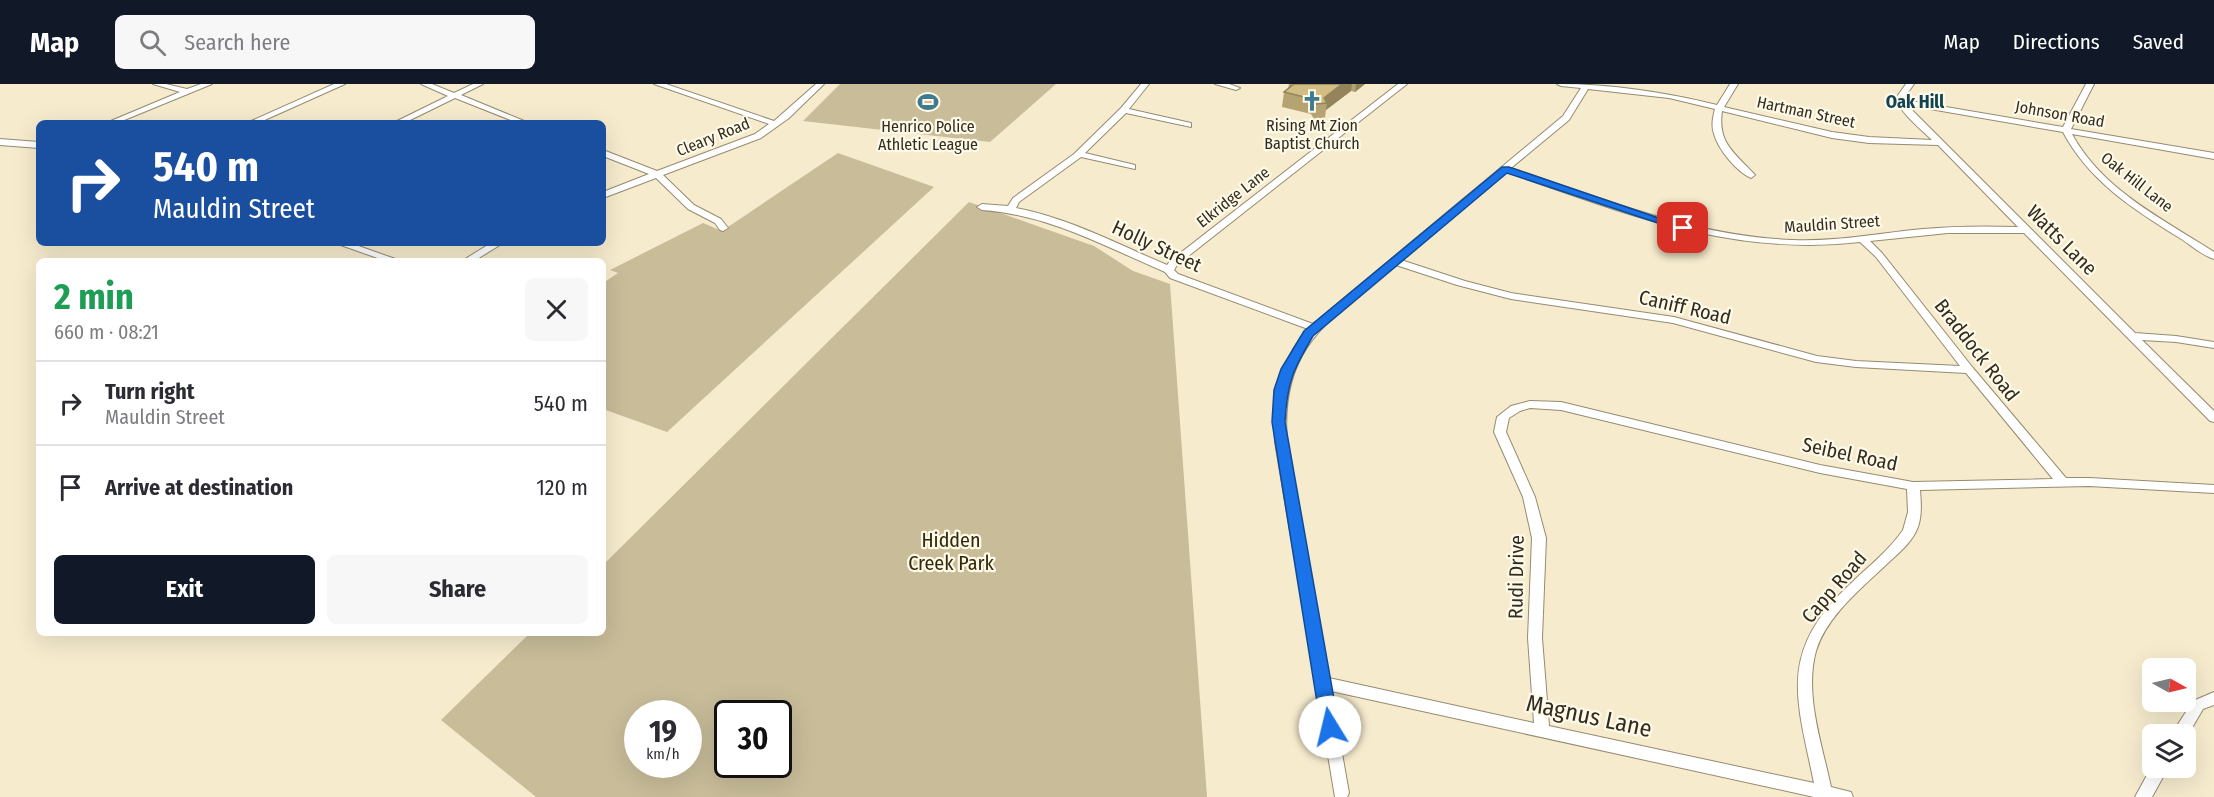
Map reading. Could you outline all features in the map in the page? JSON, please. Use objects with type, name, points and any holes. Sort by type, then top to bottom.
[{"type":"street","points":[[157,84],[188,92]]},
{"type":"street","points":[[118,120],[208,84]]},
{"type":"street","points":[[258,120],[341,84]]},
{"type":"street","points":[[425,84],[518,120]]},
{"type":"street","points":[[403,120],[478,84]]},
{"type":"street","points":[[658,84],[776,124]]},
{"type":"street","name":"Cleary Road","points":[[606,194],[743,143],[776,124],[820,84]]},
{"type":"street","points":[[1011,208],[1017,200],[1080,153],[1124,110],[1145,84]]},
{"type":"street","points":[[1219,84],[1236,88]]},
{"type":"street","name":"Elkridge Lane","points":[[1168,270],[1173,263],[1403,84]]},
{"type":"street","name":"Hartman Street","points":[[1562,84],[1648,92],[1832,135],[1869,140],[1940,143]]},
{"type":"street","points":[[1734,84],[1720,108],[1715,123],[1717,136],[1728,153],[1751,175]]},
{"type":"street","points":[[1901,102],[1901,97],[1910,84]]},
{"type":"street","points":[[2066,130],[2091,84]]},
{"type":"street","points":[[1341,793],[1278,422],[1280,390],[1287,369],[1302,343],[1315,328],[1566,118],[1586,85]]},
{"type":"street","name":"Johnson Road","points":[[1901,102],[2214,156]]},
{"type":"street","name":"Watts Lane","points":[[1901,102],[2214,418]]},
{"type":"street","points":[[1124,110],[1188,125]]},
{"type":"street","name":"Oak Hill Lane","points":[[2066,130],[2076,148],[2104,180],[2135,204],[2214,256]]},
{"type":"street","points":[[0,142],[36,145]]},
{"type":"street","points":[[1080,153],[1132,167]]},
{"type":"street","points":[[606,154],[658,175],[691,207],[718,221],[723,228]]},
{"type":"street","name":"Mauldin Street","points":[[1506,169],[1647,217],[1702,232],[1735,238],[1790,243],[1862,239],[1955,229],[2027,230]]},
{"type":"street","name":"Holly Street","points":[[982,207],[1011,208],[1090,235],[1168,270],[1174,276],[1315,328]]},
{"type":"street","name":"Braddock Road","points":[[1862,239],[1880,255],[1969,370],[2063,483]]},
{"type":"street","points":[[349,246],[387,258]]},
{"type":"street","points":[[472,258],[493,246]]},
{"type":"street","name":"Caniff Road","points":[[1395,261],[1511,296],[1674,320],[1822,360],[1969,370]]},
{"type":"street","points":[[2133,336],[2214,345]]},
{"type":"street","name":"Seibel Road","points":[[1500,432],[1503,417],[1519,407],[1534,404],[1561,406],[1809,466],[1913,486],[2089,482],[2214,489]]},
{"type":"street","name":"Rudi Drive","points":[[1500,432],[1529,497],[1539,538],[1535,638],[1542,730]]},
{"type":"street","name":"Capp Road","points":[[1824,792],[1806,697],[1805,673],[1809,652],[1814,639],[1833,611],[1898,546],[1911,528],[1914,507],[1913,486]]},
{"type":"street","name":"Magnus Lane","points":[[1323,683],[1845,797]]},
{"type":"street","points":[[2185,724],[2190,714],[2199,705],[2214,698]]},
{"type":"street","points":[[2143,797],[2154,778]]},
{"type":"green space","name":"Henrico Police Athletic League","points":[[840,84],[1056,84],[990,142],[803,121]]},
{"type":"green space","points":[[838,153],[934,187],[667,432],[606,410],[606,281],[618,273],[610,270],[703,223],[722,231]]},
{"type":"green space","name":"Hidden Creek Park","points":[[969,202],[1094,246],[1133,271],[1170,284],[1207,797],[536,797],[441,720],[527,636],[606,636],[606,562]]},
{"type":"building","points":[[1294,84],[1342,84],[1324,98],[1327,103],[1315,104],[1312,99],[1284,92]]},
{"type":"place","name":"Rising Mt Zion Baptist Church","points":[[1312,101]]},
{"type":"place","name":"Henrico Police Athletic League","points":[[928,102]]},
{"type":"district","name":"Oak Hill","points":[[1915,102]]},
{"type":"route","points":[[1330,727],[1278,422],[1280,390],[1287,369],[1309,334],[1506,169],[1683,228]]}]
